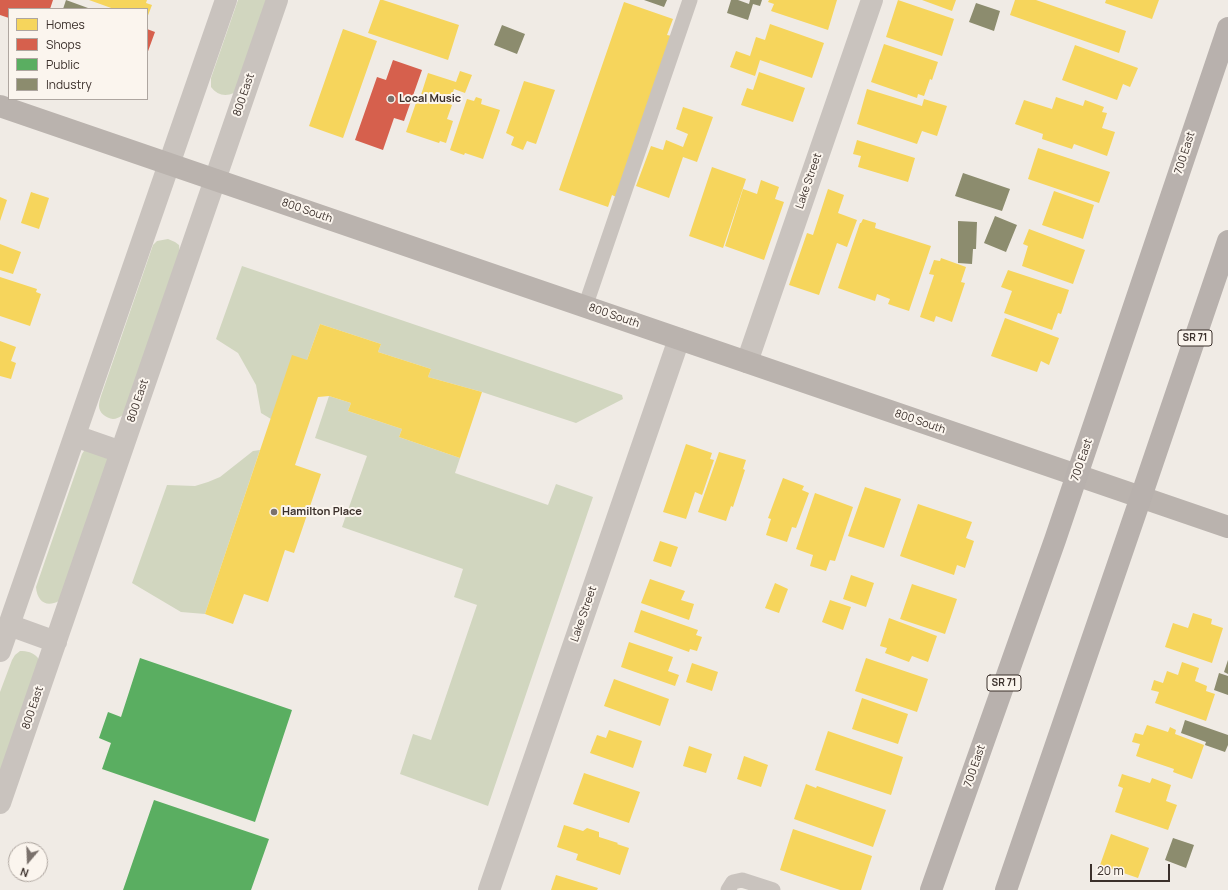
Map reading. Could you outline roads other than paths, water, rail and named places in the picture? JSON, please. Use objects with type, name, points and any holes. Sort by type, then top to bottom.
[{"type":"main road","name":"700 East","points":[[931,890],[1077,475],[1228,28]]},
{"type":"main road","name":"800 South","points":[[0,106],[1228,527]]},
{"type":"main road","name":"SR 71","points":[[1006,890],[1142,497],[1228,241]]},
{"type":"street","points":[[0,651],[5,624],[75,436],[226,0]]},
{"type":"street","name":"800 East","points":[[0,803],[277,0]]},
{"type":"street","name":"Lake Street","points":[[747,362],[872,0]]},
{"type":"street","name":"Lake Street","points":[[489,890],[679,339]]},
{"type":"street","points":[[75,436],[121,452]]},
{"type":"street","points":[[5,624],[56,642]]},
{"type":"lane","points":[[585,307],[690,0]]},
{"type":"lane","points":[[728,890],[733,882],[742,880],[773,890]]},
{"type":"place","name":"Local Music","points":[[391,99]]},
{"type":"place","name":"Hamilton Place","points":[[274,512]]}]
